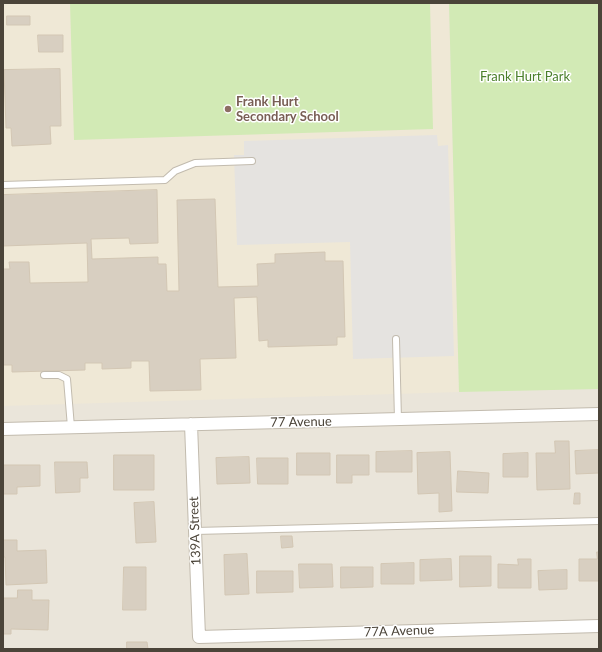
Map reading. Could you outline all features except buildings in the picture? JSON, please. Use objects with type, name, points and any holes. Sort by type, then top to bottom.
[{"type":"street","name":"77 Avenue","points":[[3,429],[599,414]]},
{"type":"street","name":"139A Street","points":[[191,424],[199,637]]},
{"type":"street","name":"77A Avenue","points":[[199,637],[599,626]]},
{"type":"lane","points":[[3,185],[165,180],[175,171],[195,163],[252,161]]},
{"type":"lane","points":[[396,339],[398,420]]},
{"type":"lane","points":[[44,375],[59,375],[67,379],[71,427]]},
{"type":"lane","points":[[195,531],[599,520]]},
{"type":"shaded area","points":[[3,3],[599,3],[599,649],[3,649]]},
{"type":"shaded area","name":"Frank Hurt Secondary School","points":[[3,3],[449,3],[459,392],[3,406]]},
{"type":"shaded area","points":[[437,135],[438,146],[448,145],[454,356],[353,359],[350,242],[237,245],[234,155],[244,155],[244,141]]},
{"type":"green space","points":[[70,3],[430,3],[433,129],[74,140]]},
{"type":"green space","name":"Frank Hurt Park","points":[[449,3],[599,3],[599,389],[459,392]]},
{"type":"place","name":"Frank Hurt Secondary School","points":[[228,109]]}]
